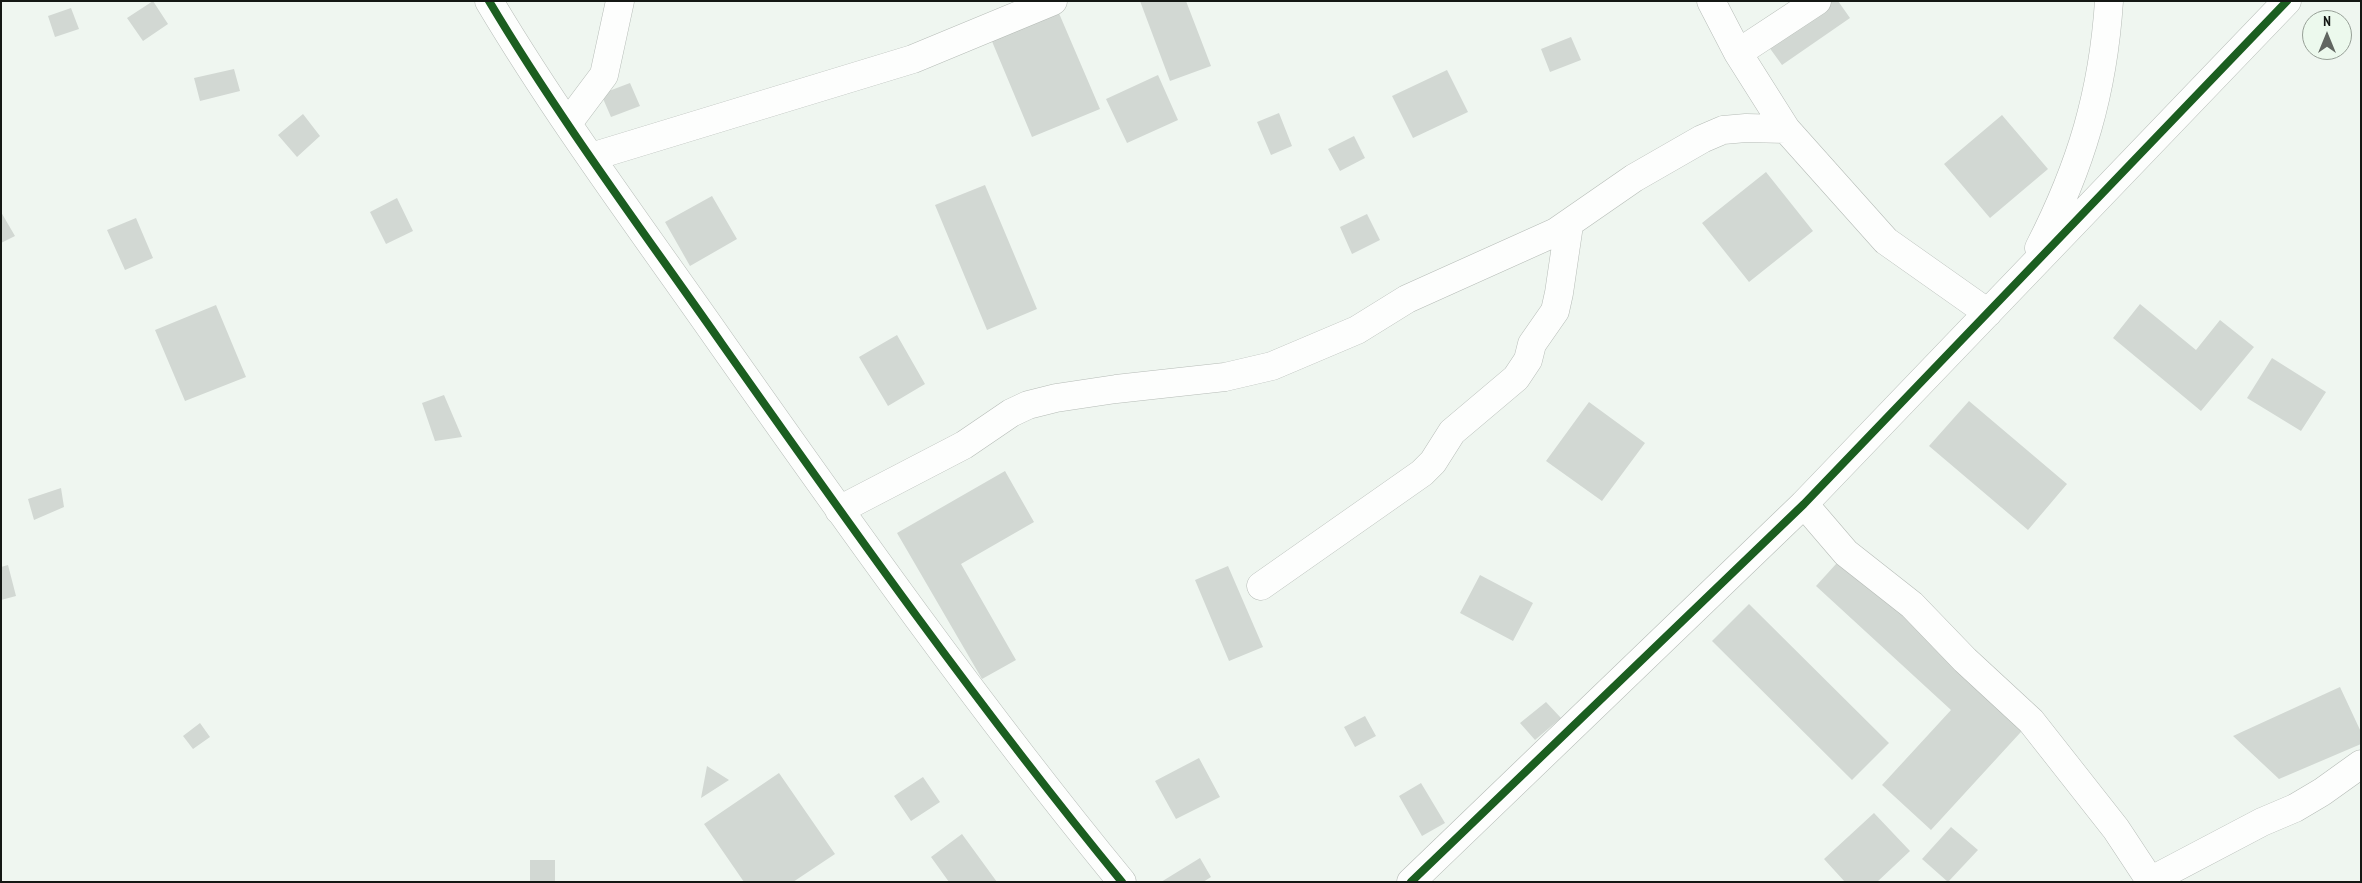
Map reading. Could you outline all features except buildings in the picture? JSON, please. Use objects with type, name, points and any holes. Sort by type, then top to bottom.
[{"type":"street","points":[[490,1],[591,157],[839,510],[1026,762],[1122,882]]},
{"type":"street","points":[[568,123],[604,75],[620,1]]},
{"type":"street","points":[[591,157],[913,59],[1053,1]]},
{"type":"street","points":[[1711,1],[1738,53],[1786,129],[1886,241],[1988,313]]},
{"type":"street","points":[[1738,53],[1817,1]]},
{"type":"street","points":[[2025,274],[2067,189],[2094,112],[2107,38],[2110,1]]},
{"type":"street","points":[[1411,882],[1804,504],[2287,1]]},
{"type":"street","points":[[839,510],[964,445],[1011,413],[1028,404],[1116,389],[1225,377],[1272,366],[1356,330],[1407,299],[1569,224],[1634,178],[1702,139],[1723,130],[1746,128],[1786,129]]},
{"type":"street","points":[[1261,586],[1422,473],[1433,462],[1452,432],[1516,378],[1528,360],[1532,344],[1554,312],[1560,293],[1569,224]]},
{"type":"street","points":[[1804,504],[1846,553],[1912,606],[1965,660],[2031,721],[2116,829],[2150,881],[2262,822],[2294,808],[2322,792],[2361,764]]},
{"type":"cycle path","points":[[489,1],[544,89],[602,175],[770,413],[967,684],[1069,817],[1122,882]]},
{"type":"cycle path","points":[[1411,882],[1804,504],[2287,1]]}]
